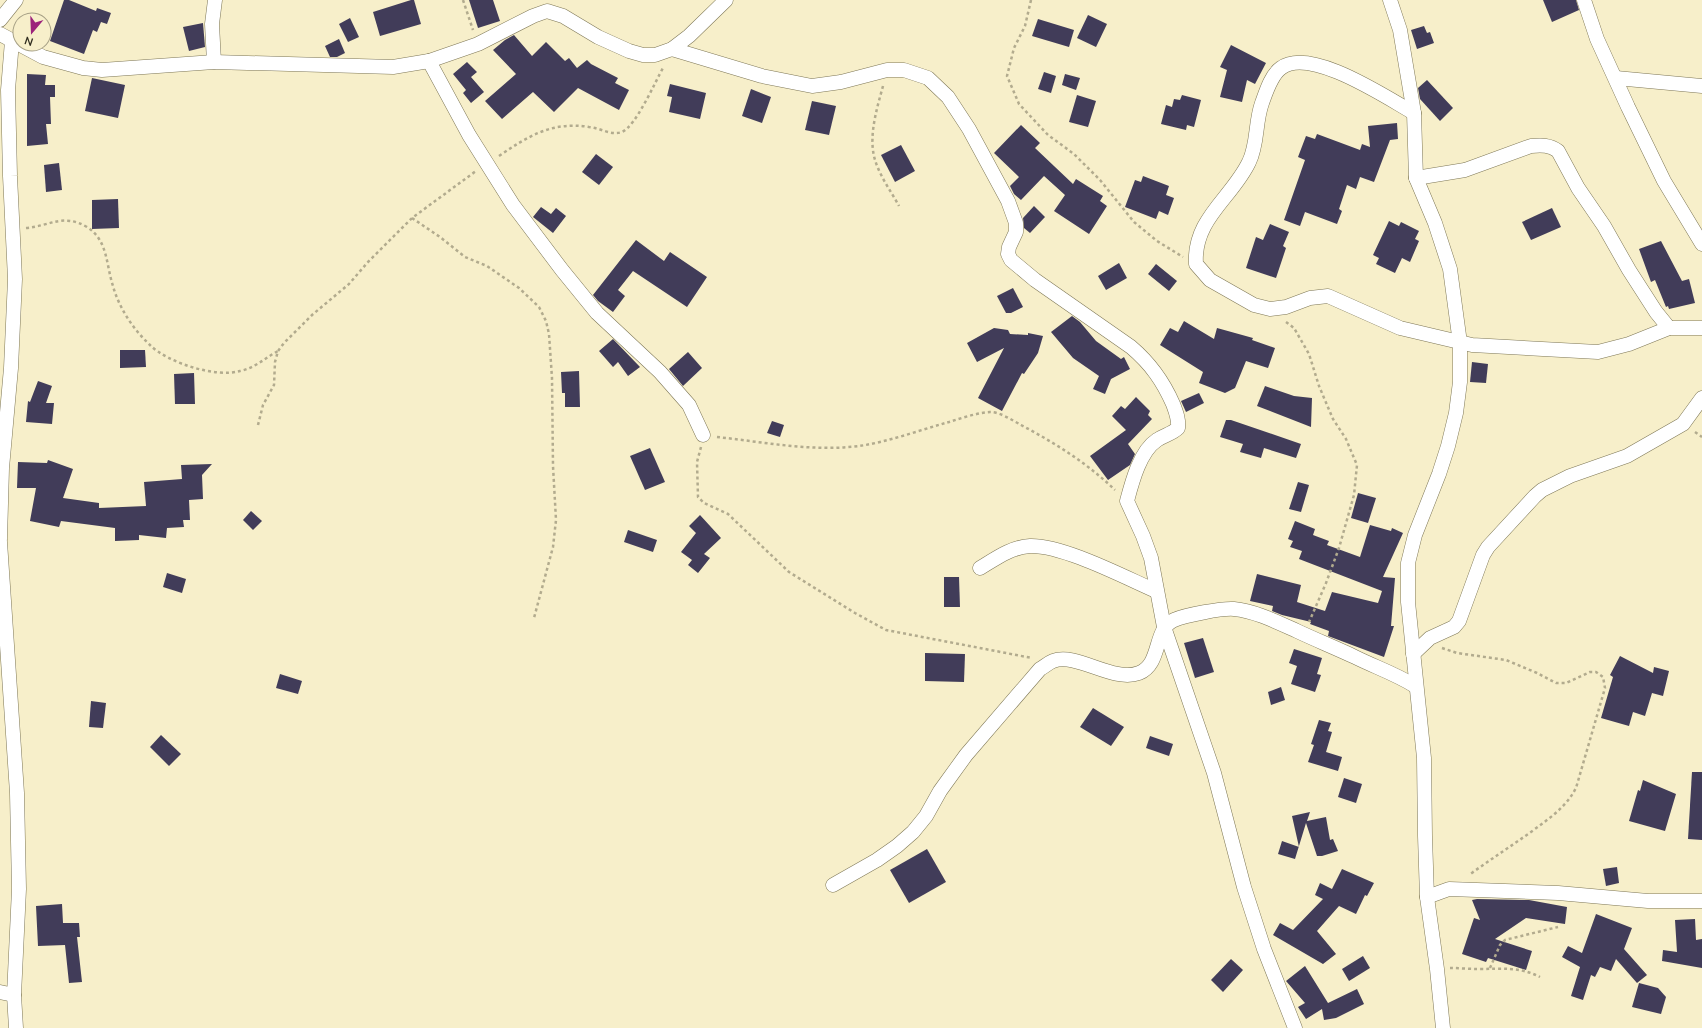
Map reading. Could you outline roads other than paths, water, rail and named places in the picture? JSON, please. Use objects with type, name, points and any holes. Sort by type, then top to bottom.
[{"type":"street","points":[[0,20],[16,0]]},
{"type":"street","points":[[214,62],[212,24],[215,0]]},
{"type":"street","points":[[6,37],[43,57],[83,68],[102,70],[214,62],[393,67],[429,61],[478,44],[533,16],[546,5],[598,37],[629,51],[643,55],[655,55],[672,50],[689,36],[726,0]]},
{"type":"street","points":[[1390,0],[1400,30],[1414,113],[1416,178],[1435,223],[1450,269],[1460,343],[1460,382],[1456,413],[1448,446],[1439,474],[1415,535],[1408,563],[1408,602],[1415,686],[1424,758],[1427,897],[1443,1028]]},
{"type":"street","points":[[1584,0],[1597,39],[1628,107],[1664,181],[1702,244]]},
{"type":"street","points":[[6,37],[15,279],[11,368],[1,468],[0,541],[17,793],[19,889],[14,995],[16,1028]]},
{"type":"street","points":[[672,50],[762,76],[812,86],[841,82],[887,70],[904,70],[928,78],[948,97],[969,129],[1008,200],[1016,223],[1016,232],[1009,247],[1008,254],[1011,260],[1035,280],[1132,347],[1158,374],[1165,385],[1178,417],[1178,428],[1174,432],[1156,440],[1140,460],[1127,501],[1151,558],[1164,627],[1214,773],[1244,887],[1264,949],[1296,1028]]},
{"type":"street","points":[[429,61],[513,205],[562,270],[597,313],[660,372],[689,405],[703,435]]},
{"type":"street","points":[[1414,113],[1355,80],[1322,66],[1306,63],[1295,63],[1281,68],[1276,72],[1262,103],[1257,120],[1253,152],[1250,162],[1211,215],[1203,230],[1197,242],[1196,264],[1210,280],[1254,305],[1270,309],[1286,307],[1320,296],[1328,296],[1400,328],[1472,345],[1598,352],[1629,344],[1669,328],[1702,328]]},
{"type":"street","points":[[1616,78],[1702,86]]},
{"type":"street","points":[[1416,178],[1465,170],[1531,146],[1540,145],[1554,148],[1558,151],[1578,188],[1604,226],[1629,270],[1656,312],[1669,328]]},
{"type":"street","points":[[1413,654],[1430,638],[1454,627],[1460,621],[1483,555],[1488,547],[1535,496],[1542,490],[1570,476],[1627,456],[1683,424],[1702,398]]},
{"type":"street","points":[[980,568],[1007,552],[1029,546],[1054,549],[1088,561],[1156,590]]},
{"type":"street","points":[[833,885],[877,860],[898,846],[913,832],[926,816],[940,792],[966,755],[1007,710],[1040,669],[1054,661],[1066,660],[1127,676],[1139,673],[1152,661],[1158,648],[1164,627],[1174,620],[1230,608],[1243,610],[1258,615],[1398,675],[1415,686]]},
{"type":"street","points":[[1427,897],[1449,889],[1558,893],[1648,901],[1702,901]]},
{"type":"street","points":[[0,992],[14,995]]}]
